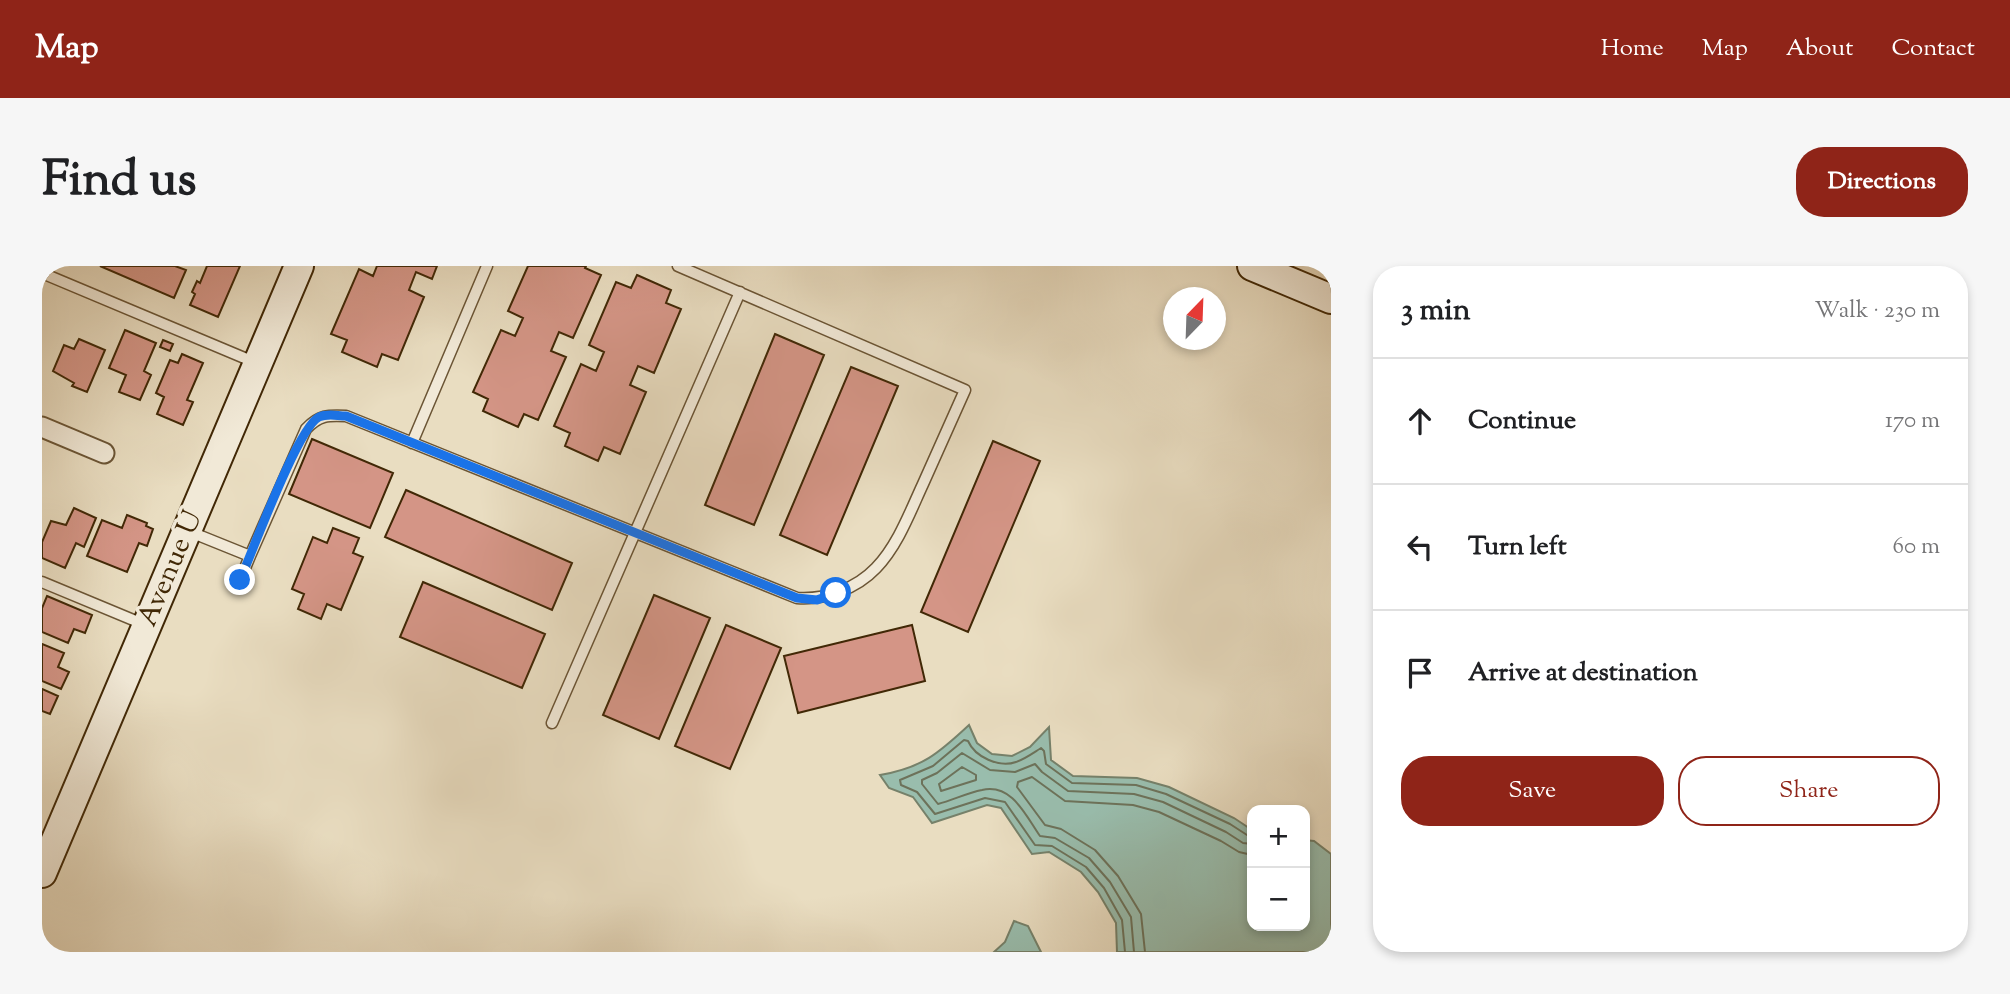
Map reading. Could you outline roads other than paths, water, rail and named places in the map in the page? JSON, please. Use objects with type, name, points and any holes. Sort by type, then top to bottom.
[{"type":"street","name":"Avenue U","points":[[42,873],[299,266]]},
{"type":"street","points":[[1252,266],[1331,299]]},
{"type":"street","points":[[42,427],[104,453]]},
{"type":"lane","points":[[412,443],[487,266]]},
{"type":"lane","points":[[240,580],[306,429],[317,418],[329,415],[346,416],[797,598],[817,600],[860,582],[876,568],[894,544],[965,390],[678,266]]},
{"type":"lane","points":[[42,273],[258,363]]},
{"type":"lane","points":[[552,723],[740,292]]},
{"type":"lane","points":[[188,531],[250,556]]},
{"type":"lane","points":[[42,582],[147,625]]},
{"type":"water","points":[[969,725],[977,743],[992,754],[1012,756],[1030,747],[1049,727],[1051,760],[1073,776],[1137,778],[1169,787],[1234,818],[1247,827],[1247,931],[1310,931],[1310,841],[1314,841],[1331,854],[1331,952],[1117,952],[1116,923],[1098,892],[1081,872],[1049,852],[1032,854],[1001,808],[987,805],[932,823],[913,797],[889,788],[880,775],[919,763],[948,744]]},
{"type":"water","points":[[1014,921],[1028,926],[1041,952],[994,952],[1005,942]]}]
